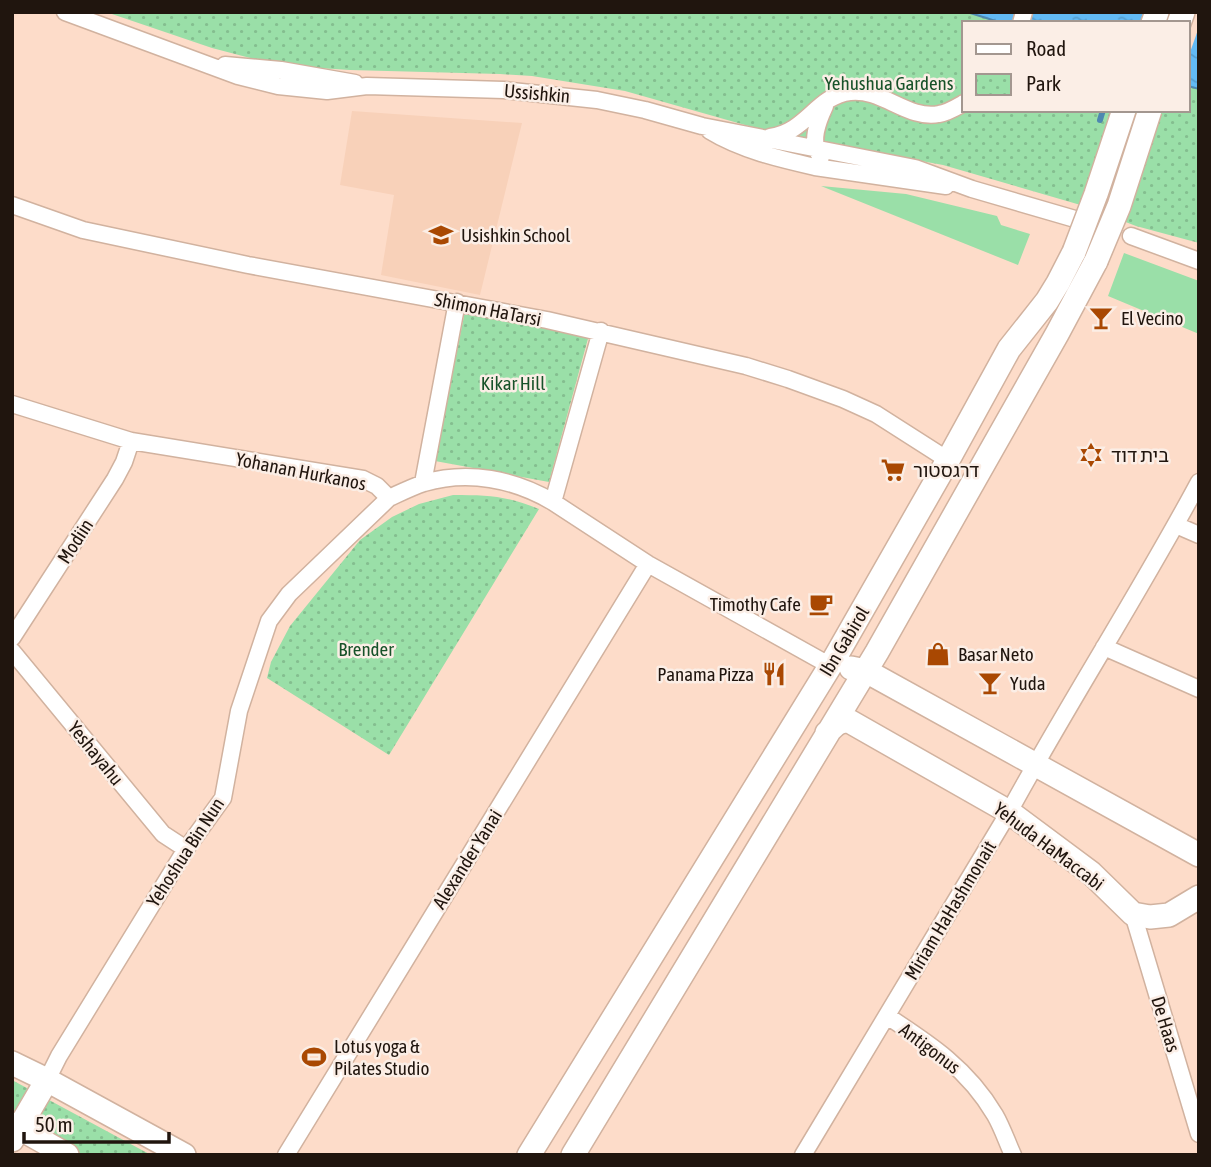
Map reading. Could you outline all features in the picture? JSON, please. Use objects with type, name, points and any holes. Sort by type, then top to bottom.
[{"type":"main road","name":"Ibn Gabirol","points":[[529,1155],[832,663],[1009,349],[1058,283],[1074,252],[1123,112]]},
{"type":"main road","name":"Ibn Gabirol","points":[[573,1155],[866,671],[1050,346],[1096,261],[1119,206],[1149,112]]},
{"type":"main road","points":[[832,663],[866,671],[1199,855]]},
{"type":"main road","name":"Yehuda HaMaccabi","points":[[827,733],[837,723],[849,721],[1009,812],[1091,873],[1133,914]]},
{"type":"main road","points":[[1133,914],[1150,917],[1169,915],[1199,897]]},
{"type":"main road","points":[[12,1063],[184,1155]]},
{"type":"main road","name":"Yehoshua Bin Nun","points":[[15,1131],[47,1080]]},
{"type":"main road","points":[[15,1131],[67,1155]]},
{"type":"street","name":"Ussishkin","points":[[65,12],[239,76],[278,86],[327,91],[368,86],[504,90],[578,97],[645,110],[702,126],[915,168],[972,189],[1075,219]]},
{"type":"street","points":[[764,137],[779,136],[795,129],[827,100],[852,91],[871,93],[913,113],[939,114],[962,104]]},
{"type":"street","points":[[827,100],[817,123],[816,148],[824,160],[841,170]]},
{"type":"street","name":"Ussishkin","points":[[702,126],[727,142],[797,163],[972,189]]},
{"type":"street","name":"Shimon HaTarsi","points":[[12,205],[83,230],[247,265],[457,302],[601,331],[746,366],[810,387],[876,414],[948,460]]},
{"type":"street","points":[[1131,236],[1199,261]]},
{"type":"street","points":[[1148,241],[1199,253]]},
{"type":"street","points":[[422,483],[457,302]]},
{"type":"street","points":[[553,502],[601,331]]},
{"type":"street","name":"Yohanan Hurkanos","points":[[12,404],[131,440],[363,479],[377,486],[389,498],[422,483],[443,479],[491,478],[514,484],[537,492],[648,564],[820,660],[832,663]]},
{"type":"street","name":"Modiin","points":[[12,638],[115,479],[124,463],[131,440]]},
{"type":"street","name":"Miriam HaHashmonait","points":[[803,1155],[1009,812],[1199,482]]},
{"type":"street","name":"Yehoshua Bin Nun","points":[[47,1080],[186,849],[223,798],[239,711],[269,621],[289,594],[389,498]]},
{"type":"street","points":[[1176,525],[1199,535]]},
{"type":"street","name":"Alexander Yanai","points":[[286,1155],[648,564]]},
{"type":"street","points":[[1104,647],[1199,689]]},
{"type":"street","name":"Yeshayahu","points":[[12,651],[163,834],[186,849]]},
{"type":"street","name":"De Haas","points":[[1133,914],[1199,1134]]},
{"type":"street","name":"Antigonus","points":[[887,1016],[934,1046],[965,1074],[995,1114],[1013,1155]]},
{"type":"shaded area","name":"Usishkin School","points":[[352,111],[522,123],[480,295],[381,275],[394,195],[340,185]]},
{"type":"green space","name":"Yehushua Gardens","points":[[106,12],[967,12],[996,21],[962,21],[962,112],[1190,112],[1190,87],[1199,89],[1199,243],[943,165],[745,125],[625,91],[532,76],[318,68],[262,61],[212,48]]},
{"type":"green space","points":[[821,186],[906,194],[997,216],[1001,225],[1030,234],[1018,265]]},
{"type":"green space","points":[[1124,253],[1199,281],[1199,334],[1108,296]]},
{"type":"green space","name":"Kikar Hill","points":[[465,311],[589,335],[549,482],[435,461]]},
{"type":"green space","name":"Brender","points":[[453,495],[497,497],[539,509],[389,755],[267,678],[271,662],[290,626],[360,540],[392,517],[419,504]]},
{"type":"green space","points":[[12,1080],[151,1155],[83,1155],[12,1117]]},
{"type":"water","points":[[967,12],[1199,12],[1199,89],[1190,87],[1190,21],[996,21]]},
{"type":"pier","points":[[1146,12],[1199,12],[1199,27],[1190,52],[1190,21],[1143,21]]},
{"type":"waterway","points":[[1100,120],[1102,112]]},
{"type":"place","name":"Usishkin School","points":[[441,235]]},
{"type":"place","name":"El Vecino","points":[[1101,318]]},
{"type":"place","name":"בית דוד","points":[[1091,455]]},
{"type":"place","name":"דרגסטור","points":[[893,470]]},
{"type":"place","name":"Timothy Cafe","points":[[821,604]]},
{"type":"place","name":"Basar Neto","points":[[938,654]]},
{"type":"place","name":"Panama Pizza","points":[[774,674]]},
{"type":"place","name":"Yuda","points":[[990,683]]},
{"type":"place","name":"Lotus yoga & Pilates Studio","points":[[314,1057]]}]
